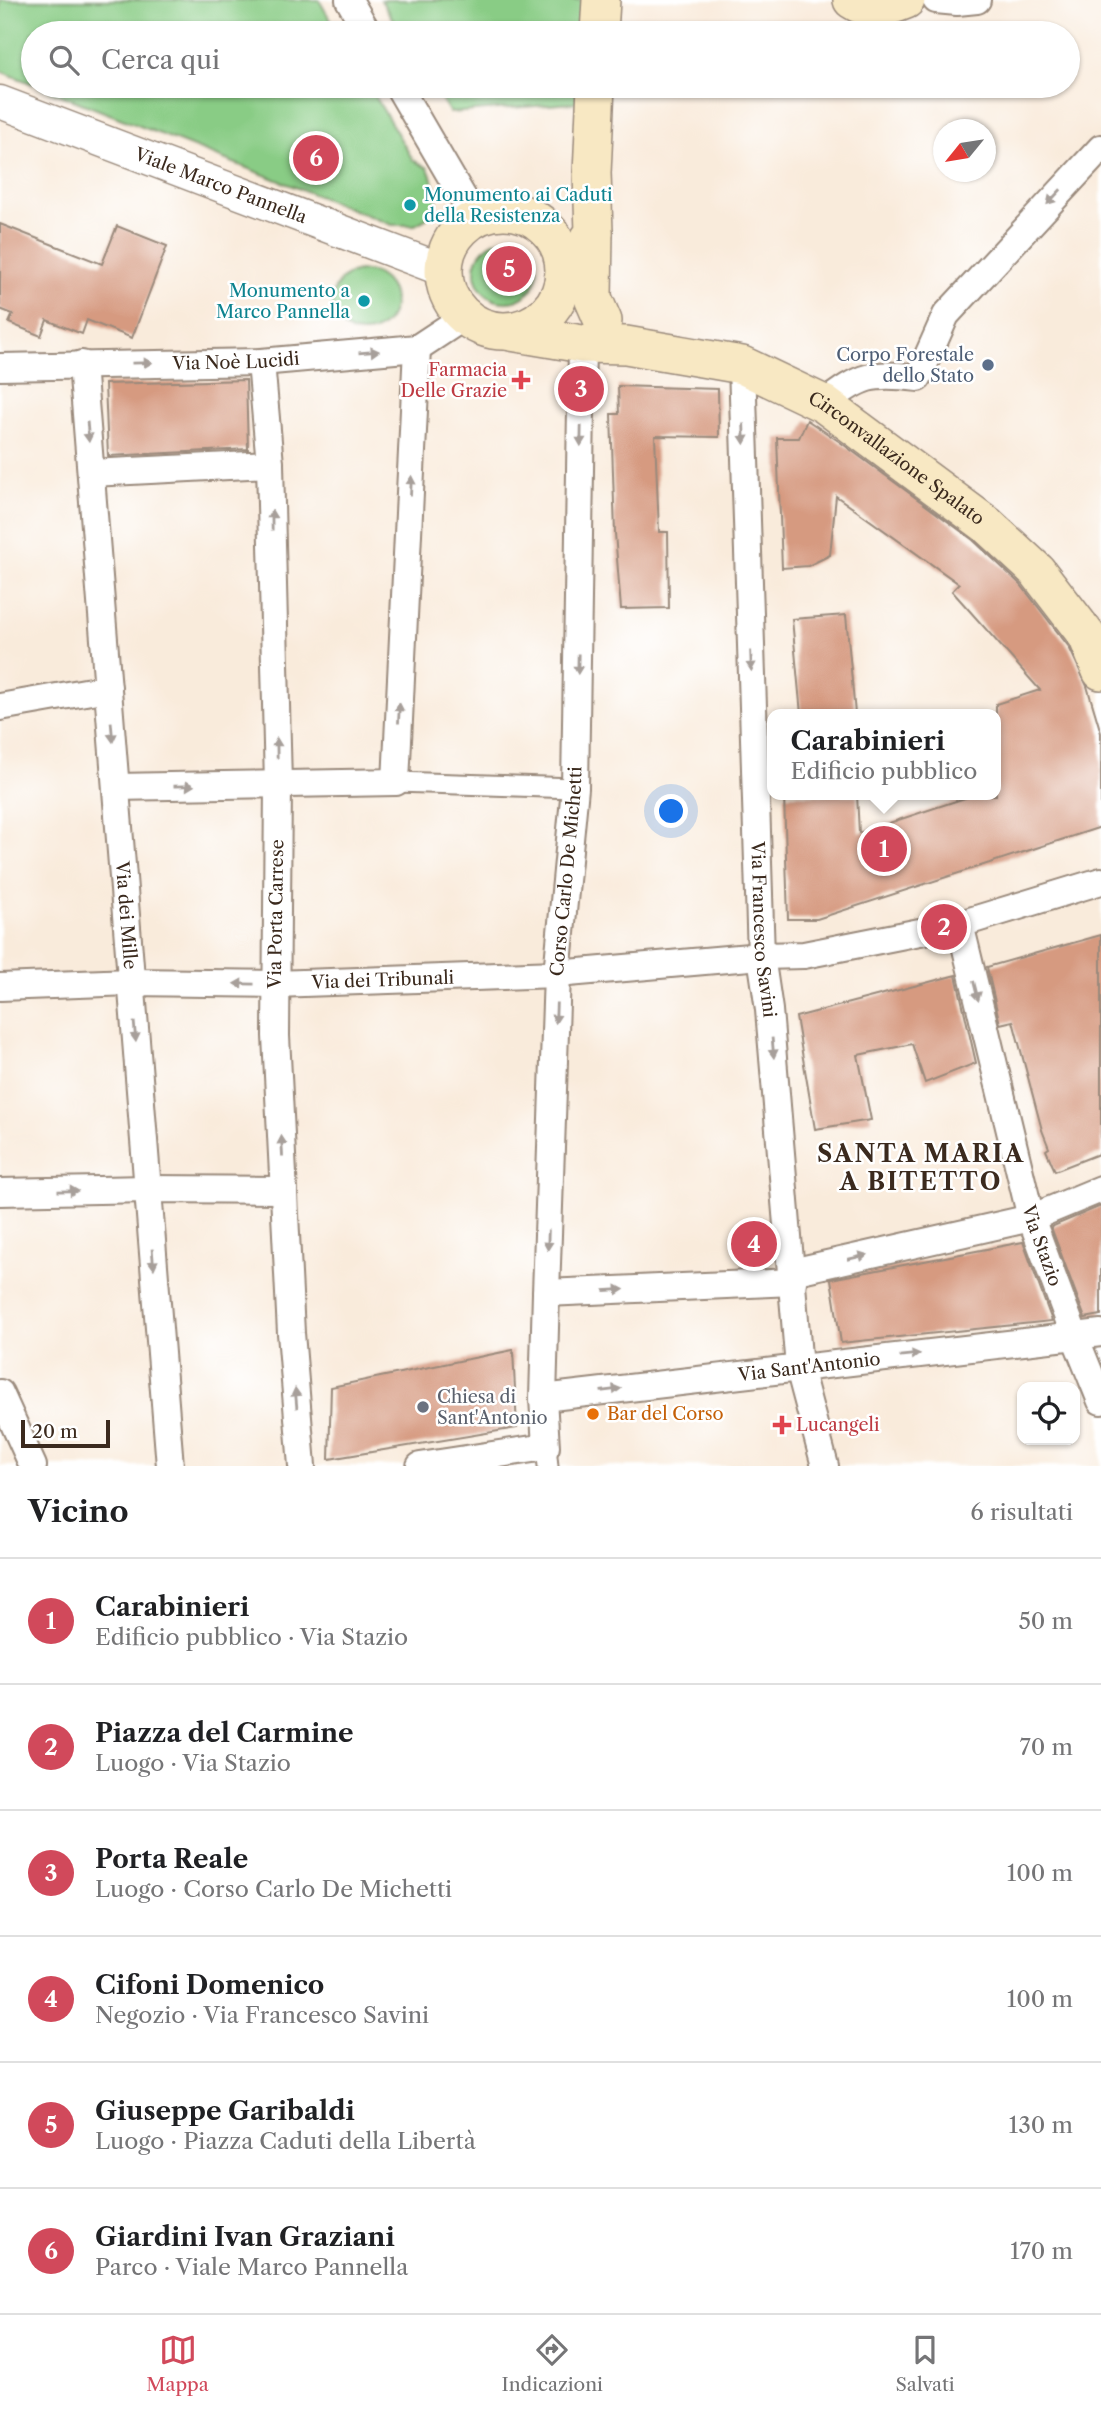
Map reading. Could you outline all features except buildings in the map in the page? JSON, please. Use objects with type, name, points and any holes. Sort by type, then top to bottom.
[{"type":"main road","points":[[600,21],[601,0]]},
{"type":"main road","points":[[852,0],[860,6],[886,9],[906,0]]},
{"type":"main road","points":[[595,98],[592,173],[593,298],[603,336]]},
{"type":"main road","points":[[535,219],[555,213],[571,204],[592,173]]},
{"type":"main road","points":[[562,284],[560,249],[554,237],[535,219],[513,212],[500,211],[475,218],[452,240],[443,270],[449,296],[464,317],[486,329],[511,332],[541,320],[552,308],[562,284],[594,232]]},
{"type":"main road","name":"Circonvallazione Spalato","points":[[562,284],[603,336]]},
{"type":"main road","name":"Circonvallazione Spalato","points":[[511,332],[603,336],[742,365],[824,404],[986,524],[1037,571],[1087,636],[1101,671]]},
{"type":"street","points":[[349,0],[361,21]]},
{"type":"street","points":[[936,0],[977,0]]},
{"type":"street","points":[[405,98],[475,218]]},
{"type":"street","name":"Viale Marco Pannella","points":[[0,102],[443,270]]},
{"type":"street","points":[[824,404],[845,387],[868,376],[889,374],[918,378],[946,315],[1101,148]]},
{"type":"street","name":"Via Noè Lucidi","points":[[0,368],[82,364],[261,362],[417,348],[464,317]]},
{"type":"street","name":"Corso Carlo De Michetti","points":[[547,1457],[543,1398],[557,974],[575,788],[603,336]]},
{"type":"street","points":[[396,782],[417,348]]},
{"type":"street","name":"Via Porta Carrese","points":[[261,362],[270,464],[278,784],[275,984],[291,1333],[302,1466]]},
{"type":"street","name":"Via dei Mille","points":[[82,364],[170,1466]]},
{"type":"street","name":"Via Francesco Savini","points":[[742,365],[761,956],[769,1010],[799,1368],[825,1466]]},
{"type":"street","points":[[91,473],[270,464]]},
{"type":"street","points":[[0,707],[108,688]]},
{"type":"street","points":[[116,787],[396,782],[575,788]]},
{"type":"street","name":"Via dei Tribunali","points":[[0,987],[131,982],[275,984],[557,974],[761,956],[804,955],[960,924],[1101,881]]},
{"type":"street","name":"Via Stazio","points":[[960,924],[1031,1218],[1101,1401]]},
{"type":"street","points":[[546,1293],[792,1277],[1031,1218],[1101,1189]]},
{"type":"street","points":[[0,1192],[284,1190]]},
{"type":"street","name":"Via Sant'Antonio","points":[[543,1398],[1101,1333]]},
{"type":"street","points":[[0,1393],[33,1466]]},
{"type":"street","points":[[420,1466],[547,1457]]},
{"type":"green space","points":[[0,0],[319,0],[331,21],[21,21],[21,79],[0,71]]},
{"type":"green space","points":[[381,0],[601,0],[600,21],[394,21]]},
{"type":"green space","points":[[69,98],[376,98],[413,160],[428,168],[438,195],[433,212],[426,219],[415,225],[392,225]]},
{"type":"green space","points":[[441,98],[596,98],[596,101],[450,113]]},
{"type":"green space","points":[[500,240],[512,240],[528,249],[535,259],[535,283],[528,293],[512,302],[500,302],[489,297],[480,288],[475,277],[475,265],[480,254],[489,245]]},
{"type":"green space","points":[[357,271],[369,271],[385,280],[392,290],[392,314],[385,324],[369,333],[357,333],[346,328],[337,319],[332,308],[332,296],[337,285],[346,276]]},
{"type":"place","name":"Giardini Ivan Graziani","points":[[316,158]]},
{"type":"place","name":"Monumento ai Caduti della Resistenza","points":[[410,205]]},
{"type":"place","name":"Giuseppe Garibaldi","points":[[509,269]]},
{"type":"place","name":"Monumento a Marco Pannella","points":[[364,301]]},
{"type":"place","name":"Corpo Forestale dello Stato","points":[[988,365]]},
{"type":"place","name":"Farmacia Delle Grazie","points":[[521,380]]},
{"type":"place","name":"Porta Reale","points":[[581,389]]},
{"type":"place","name":"Carabinieri","points":[[884,849]]},
{"type":"place","name":"Piazza del Carmine","points":[[944,927]]},
{"type":"place","name":"Cifoni Domenico","points":[[754,1244]]},
{"type":"place","name":"Chiesa di Sant'Antonio","points":[[423,1407]]},
{"type":"place","name":"Bar del Corso","points":[[593,1414]]},
{"type":"place","name":"Lucangeli","points":[[782,1425]]},
{"type":"district","name":"SANTA MARIA A BITETTO","points":[[921,1168]]}]
